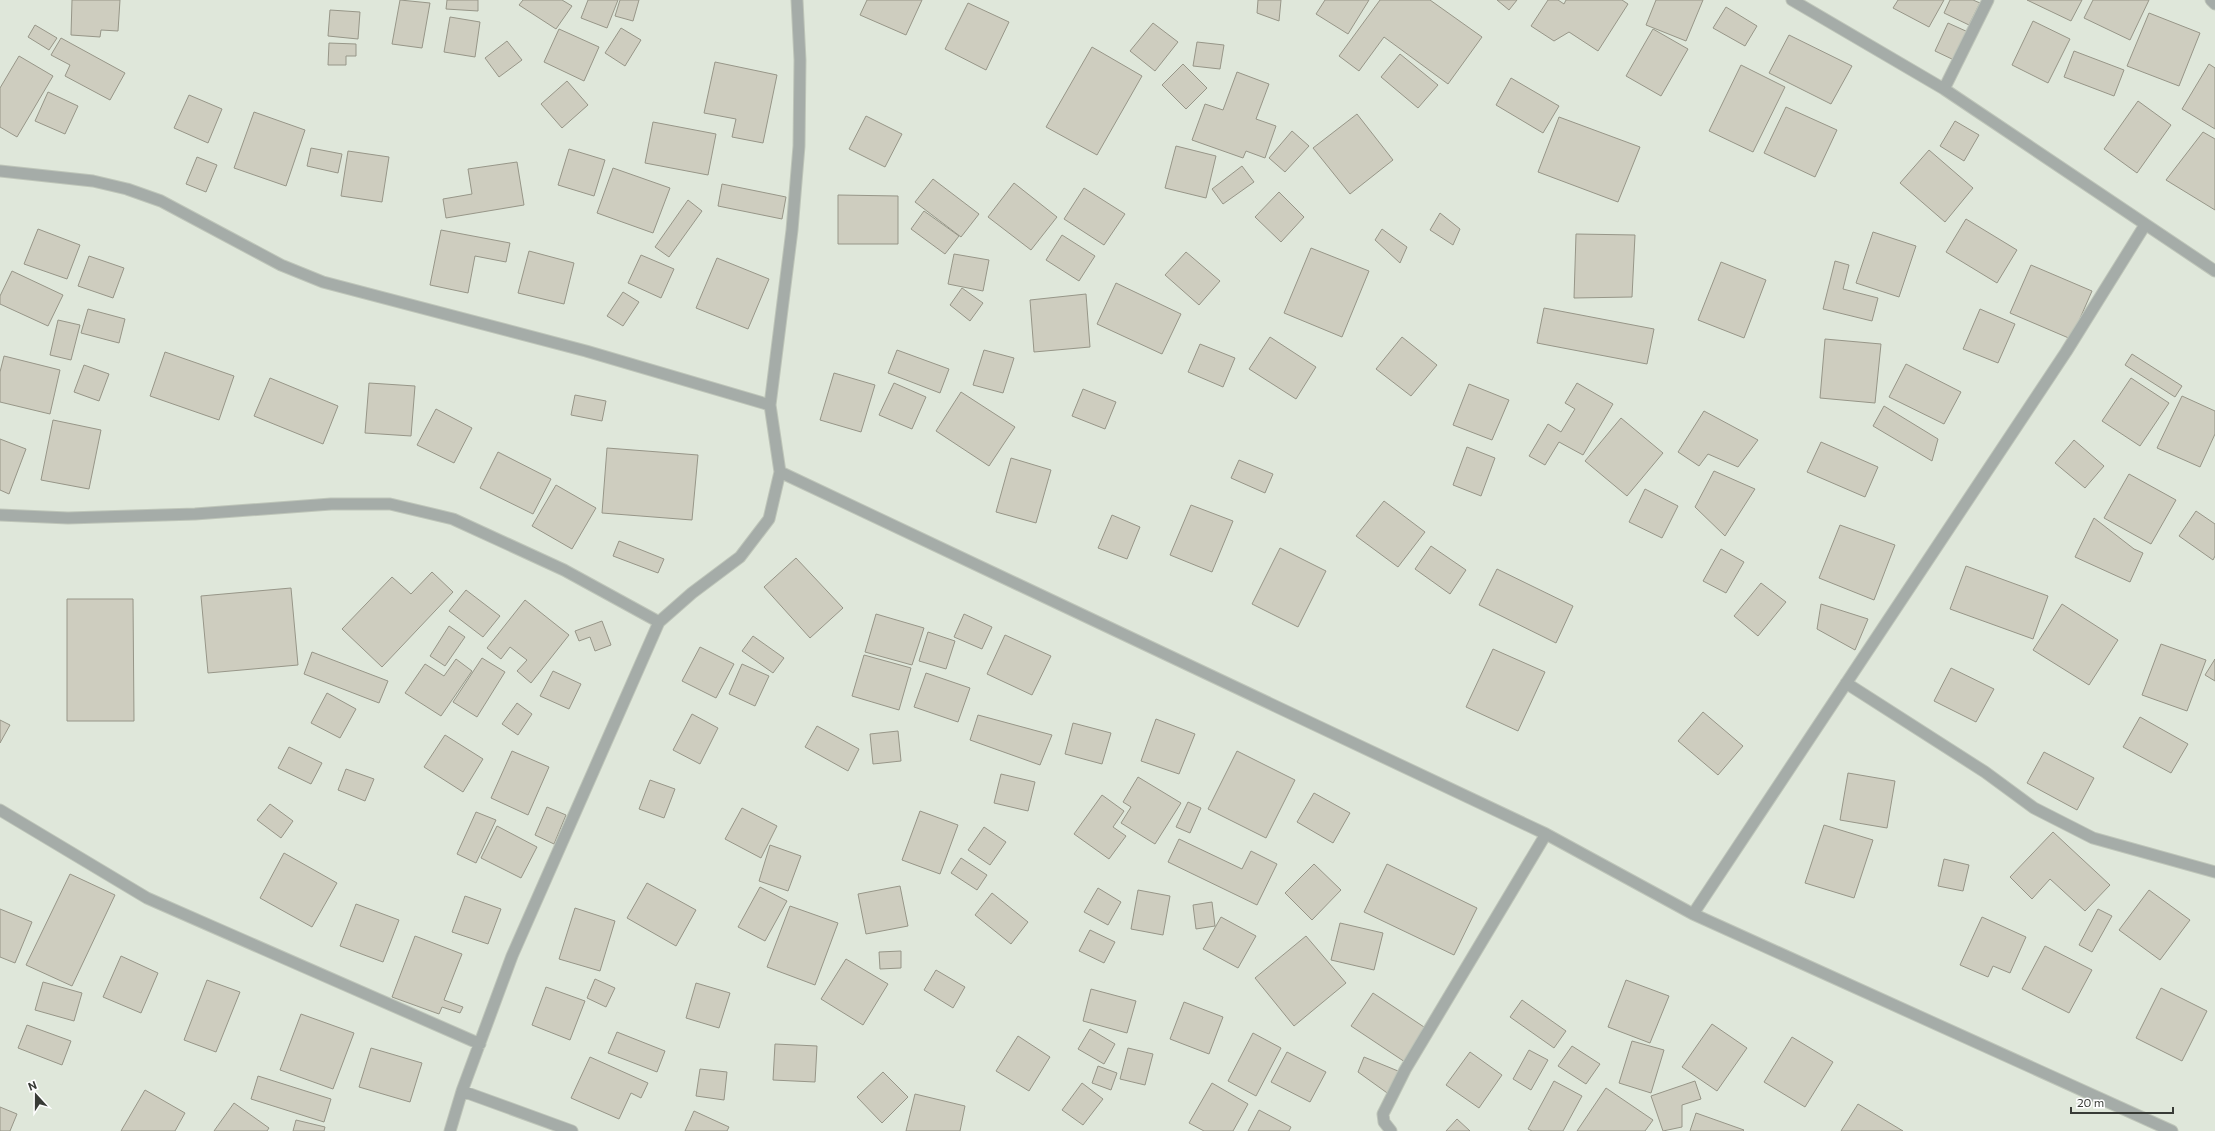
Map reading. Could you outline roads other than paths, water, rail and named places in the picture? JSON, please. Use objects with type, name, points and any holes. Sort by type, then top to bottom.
[{"type":"street","points":[[450,1131],[462,1091],[516,949],[659,622],[692,593],[740,557],[769,519],[780,472],[770,405],[792,230],[799,146],[800,60],[797,0]]},
{"type":"street","points":[[1792,0],[1944,89],[2215,271]]},
{"type":"street","points":[[1944,89],[1988,0]]},
{"type":"street","points":[[2211,0],[2215,4]]},
{"type":"street","points":[[0,171],[93,181],[127,189],[161,201],[281,265],[323,282],[586,351],[770,405]]},
{"type":"street","points":[[1693,914],[2066,352],[2145,225]]},
{"type":"street","points":[[780,472],[1546,834],[1693,914],[2172,1131]]},
{"type":"street","points":[[0,515],[68,518],[196,514],[331,504],[390,504],[453,519],[564,570],[659,622]]},
{"type":"street","points":[[1846,683],[1985,772],[2040,812],[2093,838],[2215,872]]},
{"type":"street","points":[[0,810],[147,898],[480,1044]]},
{"type":"street","points":[[1391,1131],[1384,1122],[1383,1114],[1405,1070],[1546,834]]},
{"type":"street","points":[[462,1091],[572,1131]]}]
